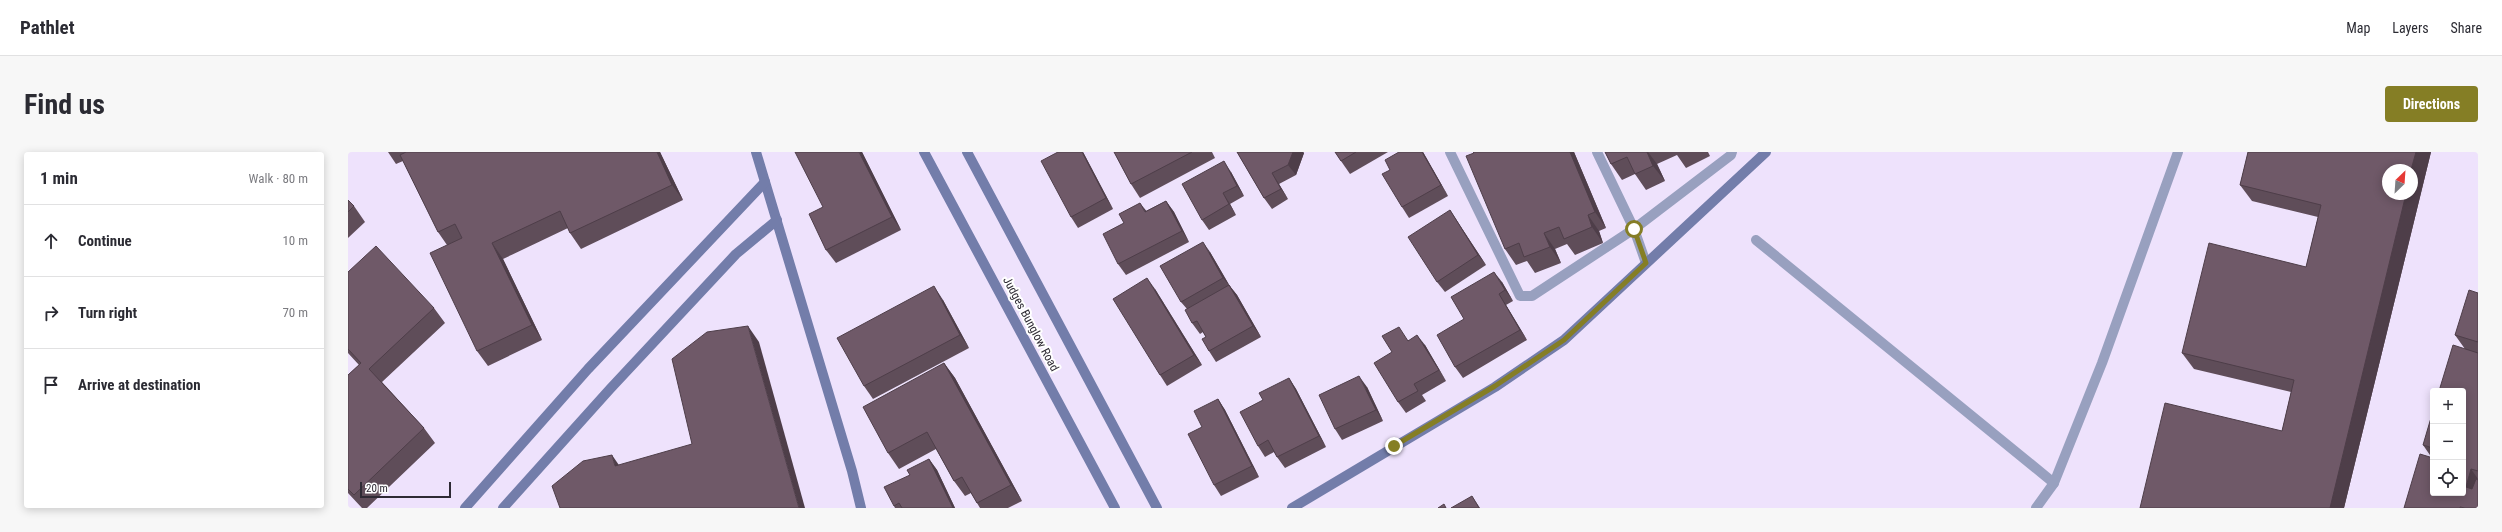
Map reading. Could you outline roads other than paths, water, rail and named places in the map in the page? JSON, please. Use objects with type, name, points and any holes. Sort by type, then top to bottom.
[{"type":"street","points":[[756,152],[862,508]]},
{"type":"street","name":"Judges Bunglow Road","points":[[924,152],[1115,508]]},
{"type":"street","points":[[1450,152],[1520,296],[1532,296],[1634,229],[1731,155],[1732,152]]},
{"type":"street","points":[[1597,152],[1634,229],[1646,263]]},
{"type":"street","points":[[1292,508],[1495,386],[1564,340],[1766,152]]},
{"type":"street","points":[[2036,508],[2054,483],[2102,363],[2178,152]]},
{"type":"street","name":"Judges Bunglow Road","points":[[970,153],[1157,508]]},
{"type":"street","points":[[465,508],[588,369],[765,182]]},
{"type":"street","points":[[503,508],[736,254],[777,220]]},
{"type":"street","points":[[1756,240],[2054,483]]}]
